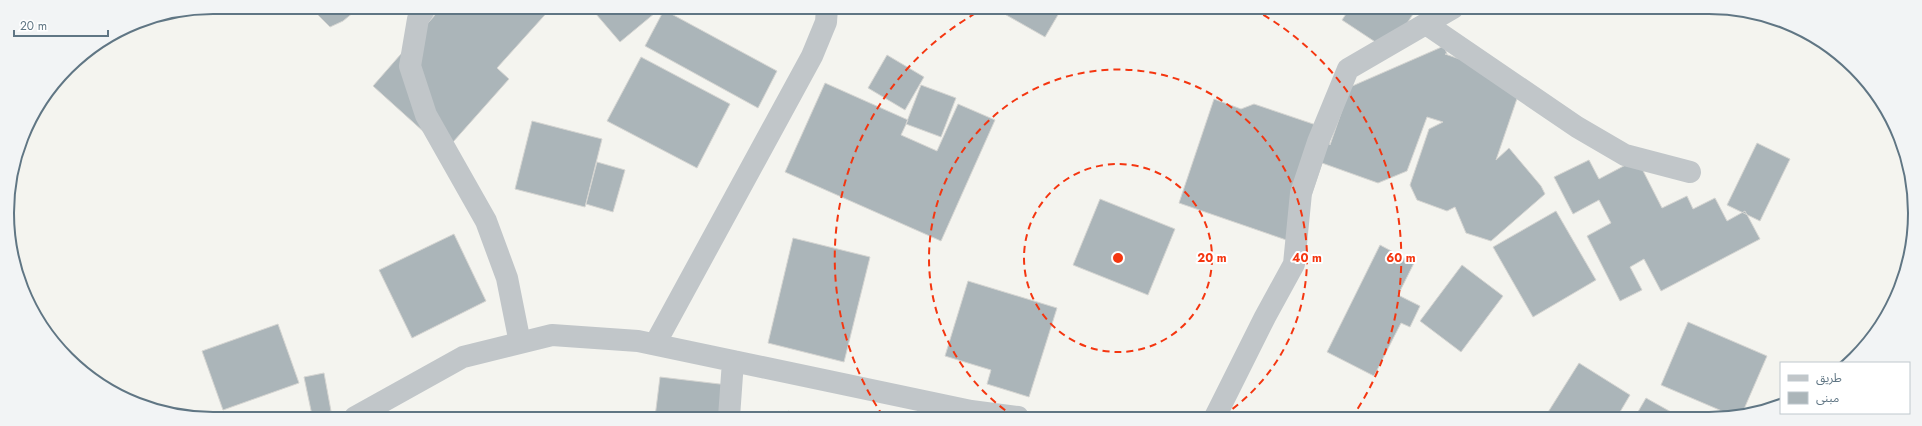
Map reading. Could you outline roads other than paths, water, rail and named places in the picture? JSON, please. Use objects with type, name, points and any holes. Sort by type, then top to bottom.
[{"type":"street","points":[[421,14],[418,19],[410,66],[426,115],[486,221],[507,278],[520,343]]},
{"type":"street","points":[[655,344],[812,56],[826,22],[827,14]]},
{"type":"street","points":[[1218,412],[1265,317],[1294,264],[1301,193],[1318,142],[1348,69],[1443,14]]},
{"type":"street","points":[[1426,24],[1577,127],[1624,156],[1690,172]]},
{"type":"street","points":[[364,412],[463,357],[552,335],[638,341],[655,344],[979,412]]},
{"type":"street","points":[[729,412],[733,361]]}]
